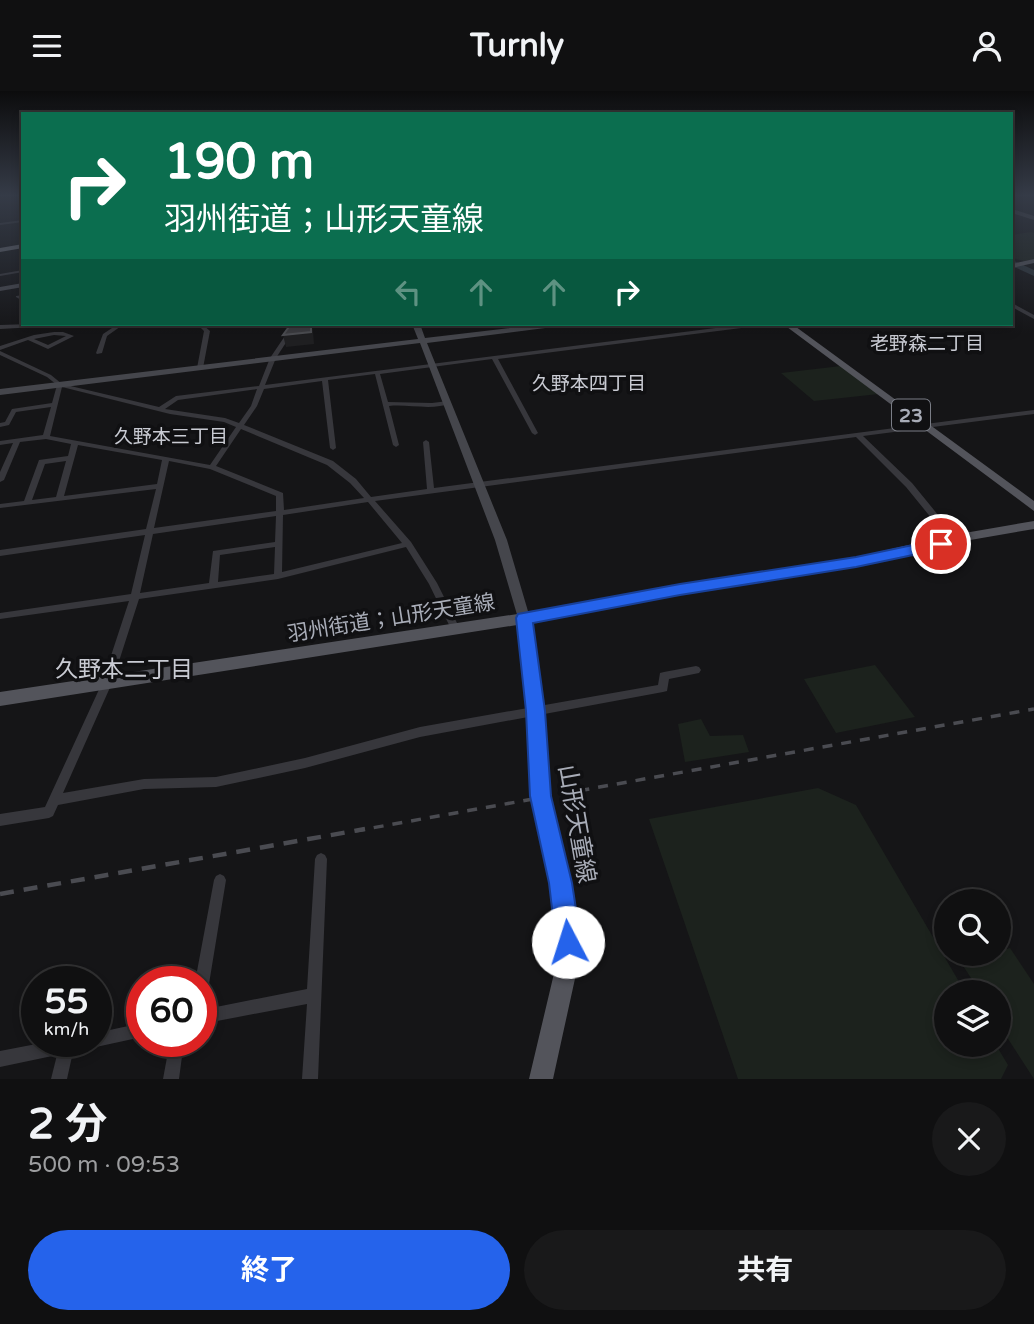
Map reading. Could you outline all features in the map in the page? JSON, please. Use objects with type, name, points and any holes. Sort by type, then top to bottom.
[{"type":"highway","points":[[0,249],[21,245]]},
{"type":"main road","points":[[1016,265],[1034,261]]},
{"type":"main road","name":"23","points":[[790,326],[1034,507]]},
{"type":"main road","name":"羽州街道；山形天童線","points":[[0,699],[524,618],[680,589],[856,562],[953,539],[1034,525]]},
{"type":"main road","name":"山形天童線","points":[[524,618],[535,711],[540,796],[561,883],[568,942],[567,965],[541,1079]]},
{"type":"street","points":[[0,275],[21,271]]},
{"type":"street","points":[[0,289],[21,285]]},
{"type":"street","points":[[1013,306],[1034,317]]},
{"type":"street","points":[[0,327],[21,321]]},
{"type":"street","points":[[9,325],[21,326]]},
{"type":"street","points":[[24,326],[43,326]]},
{"type":"street","points":[[99,353],[105,335],[118,326]]},
{"type":"street","points":[[200,368],[207,331],[201,326]]},
{"type":"street","points":[[212,467],[243,426],[264,386],[273,358],[294,326]]},
{"type":"street","points":[[417,326],[501,540],[524,618]]},
{"type":"street","points":[[0,392],[544,326]]},
{"type":"street","points":[[161,409],[176,398],[741,326]]},
{"type":"street","points":[[0,348],[30,339],[61,333],[71,336],[48,347],[30,339]]},
{"type":"street","points":[[0,353],[49,376],[60,385],[243,426],[330,463],[353,481],[408,544],[433,583],[455,629]]},
{"type":"street","points":[[494,357],[536,433]]},
{"type":"street","points":[[377,372],[397,445]]},
{"type":"street","points":[[325,379],[334,448]]},
{"type":"street","points":[[46,436],[60,385]]},
{"type":"street","points":[[0,425],[7,424],[14,410],[56,404]]},
{"type":"street","points":[[386,404],[449,404]]},
{"type":"street","points":[[0,553],[480,484],[1034,412]]},
{"type":"street","points":[[858,435],[909,485],[953,539]]},
{"type":"street","points":[[0,443],[46,436],[212,467],[280,495],[278,576]]},
{"type":"street","points":[[0,480],[17,441]]},
{"type":"street","points":[[426,442],[431,491]]},
{"type":"street","points":[[59,499],[75,443]]},
{"type":"street","points":[[27,503],[42,462],[70,458]]},
{"type":"street","points":[[0,820],[49,812],[107,683],[135,597],[166,459]]},
{"type":"street","points":[[0,506],[159,486]]},
{"type":"street","points":[[213,586],[216,553],[278,544]]},
{"type":"street","points":[[0,616],[278,576],[408,544]]},
{"type":"street","points":[[54,800],[145,784],[216,782],[304,763],[420,732],[663,688],[664,676],[696,670]]},
{"type":"street","points":[[310,1079],[321,859]]},
{"type":"street","points":[[205,966],[220,880]]},
{"type":"street","points":[[217,1014],[315,995]]},
{"type":"street","points":[[0,1059],[21,1055]]},
{"type":"street","points":[[59,1079],[64,1057]]},
{"type":"street","points":[[171,1079],[174,1057]]},
{"type":"shaded area","points":[[1013,241],[1034,241],[1034,259],[1024,261],[1013,258]]},
{"type":"shaded area","points":[[841,366],[879,394],[814,401],[781,373]]},
{"type":"shaded area","points":[[875,665],[915,717],[836,733],[804,679]]},
{"type":"shaded area","points":[[701,719],[710,736],[743,735],[749,752],[685,762],[678,724]]},
{"type":"shaded area","points":[[818,788],[856,805],[934,939],[934,966],[950,966],[958,980],[934,980],[934,1057],[1003,1057],[1008,1065],[1001,1079],[738,1079],[649,819]]},
{"type":"shaded area","points":[[1011,950],[1034,984],[1034,1079],[1011,1044],[1011,980],[972,980],[963,966],[1011,966]]},
{"type":"building","points":[[290,326],[311,326],[311,332],[283,335]]},
{"type":"waterway","points":[[1013,263],[1034,273]]},
{"type":"railway","points":[[355,831],[1034,709]]},
{"type":"railway","points":[[0,894],[365,829]]},
{"type":"district","name":"老野森二丁目","points":[[927,343]]},
{"type":"district","name":"久野本四丁目","points":[[589,383]]},
{"type":"district","name":"久野本三丁目","points":[[171,436]]},
{"type":"district","name":"久野本二丁目","points":[[124,669]]},
{"type":"route","points":[[568,942],[561,883],[540,796],[535,711],[524,618],[680,589],[856,562],[941,544]]}]
